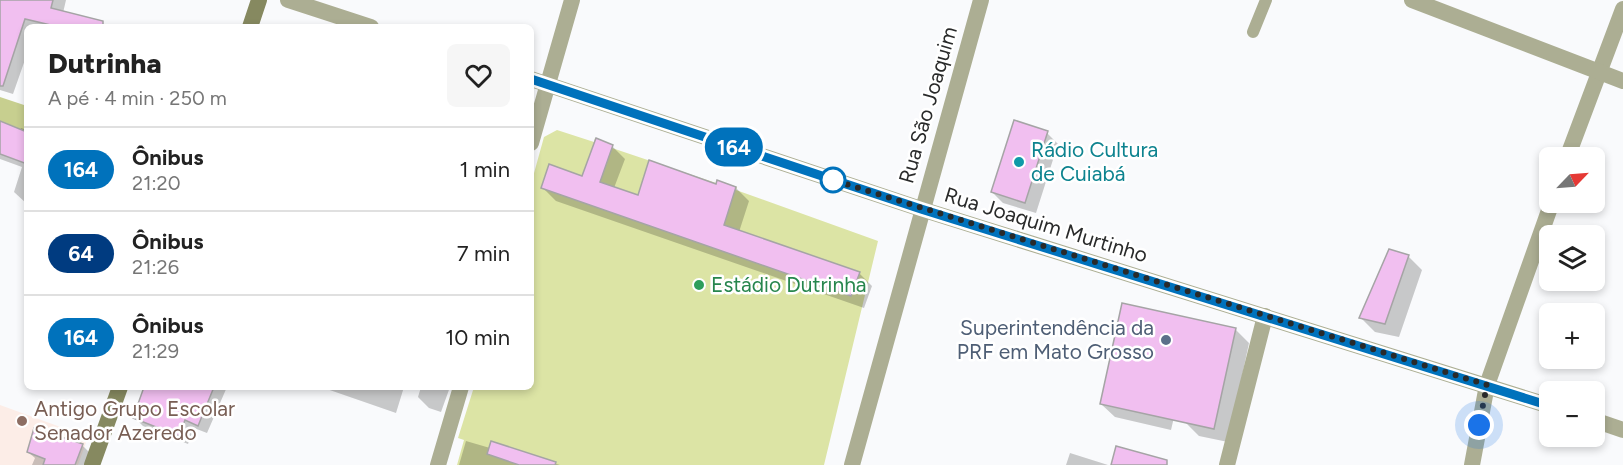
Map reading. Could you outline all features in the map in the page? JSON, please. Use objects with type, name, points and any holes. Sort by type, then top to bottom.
[{"type":"main road","points":[[251,24],[259,0]]},
{"type":"main road","points":[[92,465],[119,390]]},
{"type":"street","points":[[288,0],[361,24]]},
{"type":"street","points":[[534,132],[572,0]]},
{"type":"street","name":"Rua São Joaquim","points":[[852,465],[921,209],[981,0]]},
{"type":"street","points":[[1412,0],[1623,81]]},
{"type":"street","points":[[1572,147],[1623,9]]},
{"type":"street","name":"Rua Joaquim Murtinho","points":[[534,80],[921,209],[1539,402]]},
{"type":"street","points":[[1472,465],[1487,385],[1548,213]]},
{"type":"street","points":[[1227,465],[1265,316]]},
{"type":"street","points":[[438,465],[460,390]]},
{"type":"street","points":[[1605,424],[1623,430]]},
{"type":"lane","points":[[1253,32],[1266,0]]},
{"type":"shaded area","name":"Antigo Grupo Escolar Senador Azeredo","points":[[0,405],[88,437],[78,465],[0,465]]},
{"type":"green space","points":[[0,97],[24,105],[24,130],[0,124]]},
{"type":"green space","name":"Estádio Dutrinha","points":[[557,130],[594,142],[595,138],[613,145],[612,148],[716,183],[717,180],[737,187],[736,190],[878,241],[824,465],[457,465],[464,440],[458,438],[473,390],[534,390],[534,173],[544,137]]},
{"type":"building","points":[[0,0],[53,0],[51,8],[103,21],[103,24],[46,24],[25,19],[3,86],[0,86]]},
{"type":"building","name":"Rádio Cultura de Cuiabá","points":[[1014,120],[1048,131],[1025,203],[991,192]]},
{"type":"building","points":[[0,121],[24,131],[24,163],[0,154]]},
{"type":"building","points":[[596,138],[613,145],[600,182],[638,195],[649,160],[716,184],[717,180],[736,187],[724,225],[860,272],[851,296],[541,188],[549,164],[582,176]]},
{"type":"building","points":[[1389,249],[1409,255],[1385,324],[1359,318]]},
{"type":"building","points":[[1122,303],[1236,328],[1214,429],[1100,404]]},
{"type":"building","points":[[143,390],[213,390],[198,426],[185,420],[179,436],[133,418]]},
{"type":"building","points":[[34,428],[83,444],[75,465],[43,465],[45,459],[27,452]]},
{"type":"building","points":[[491,441],[556,462],[555,465],[519,465],[487,454]]},
{"type":"building","points":[[1116,446],[1167,460],[1167,465],[1111,465]]},
{"type":"bus line","name":"164","points":[[534,80],[921,209],[1539,402]]},
{"type":"place","name":"Rádio Cultura de Cuiabá","points":[[1019,162]]},
{"type":"place","name":"Estádio Dutrinha","points":[[699,285]]},
{"type":"place","name":"Superintendência da PRF em Mato Grosso","points":[[1166,340]]},
{"type":"place","name":"Antigo Grupo Escolar Senador Azeredo","points":[[22,421]]},
{"type":"route","points":[[833,180],[830,179],[1487,385],[1479,425]]}]
